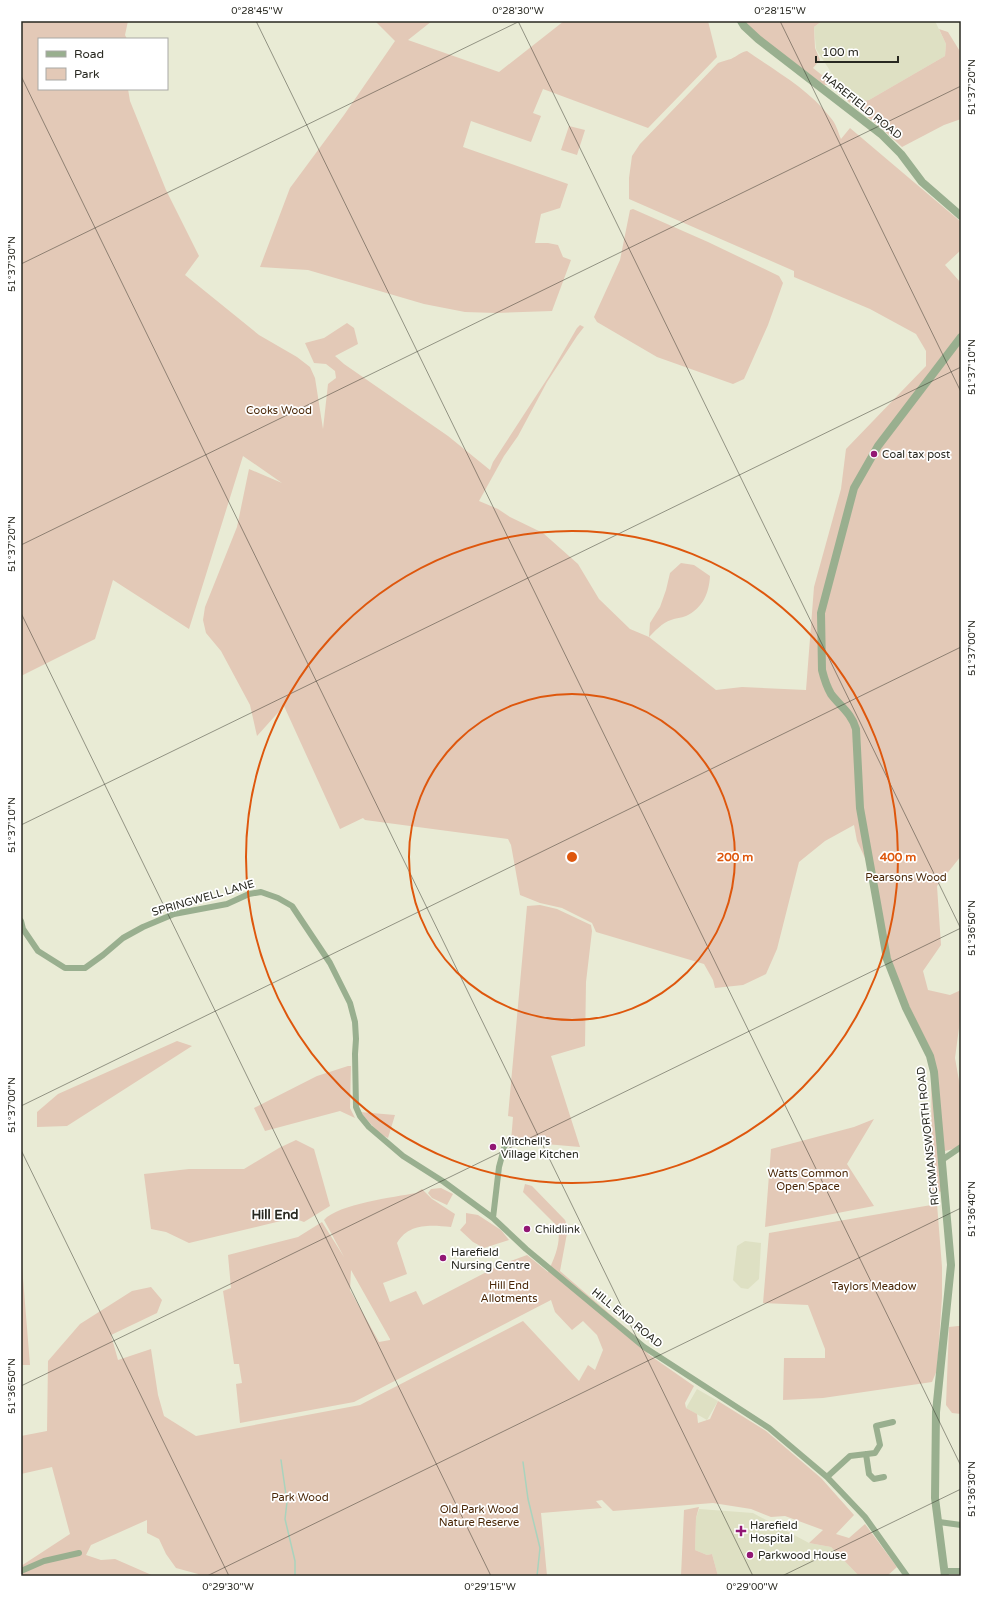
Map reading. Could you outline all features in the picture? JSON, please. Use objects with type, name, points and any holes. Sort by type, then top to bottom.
[{"type":"street","name":"HAREFIELD ROAD","points":[[741,21],[744,26],[758,39],[881,134],[901,154],[922,182],[961,216]]},
{"type":"street","name":"RICKMANSWORTH ROAD","points":[[945,1574],[935,1498],[936,1412],[951,1265],[936,1092],[930,1056],[896,984],[887,958],[860,808],[856,729],[849,714],[828,688],[822,670],[821,613],[854,488],[878,446],[961,338]]},
{"type":"street","name":"SPRINGWELL LANE","points":[[21,922],[23,929],[38,951],[65,968],[85,968],[123,938],[142,927],[174,914],[227,904],[249,894],[261,892],[278,898],[292,906],[330,963],[350,1003],[355,1022],[356,1107],[360,1116]]},
{"type":"street","name":"HILL END ROAD","points":[[360,1116],[369,1127],[402,1156],[444,1182],[493,1218],[526,1248],[644,1347],[769,1428],[827,1477],[865,1517],[907,1576]]},
{"type":"street","points":[[493,1218],[499,1168],[506,1141]]},
{"type":"street","points":[[942,1160],[961,1147]]},
{"type":"street","points":[[827,1477],[850,1456],[875,1453],[880,1445],[876,1426],[893,1422]]},
{"type":"street","points":[[866,1454],[869,1474],[874,1479],[884,1477]]},
{"type":"street","points":[[939,1522],[961,1525]]},
{"type":"street","points":[[21,1571],[44,1561],[79,1553]]},
{"type":"street","points":[[945,1574],[961,1571]]},
{"type":"shaded area","points":[[822,21],[935,21],[946,44],[945,56],[869,100],[860,103],[838,83],[816,49],[814,27]]},
{"type":"shaded area","points":[[745,1241],[761,1243],[759,1279],[748,1289],[741,1288],[733,1280],[737,1246]]},
{"type":"shaded area","points":[[697,1389],[718,1401],[707,1420],[686,1408]]},
{"type":"shaded area","name":"Harefield Hospital","points":[[699,1509],[753,1513],[809,1543],[831,1547],[859,1576],[718,1576],[712,1554],[707,1555],[695,1550],[696,1518]]},
{"type":"green space","points":[[21,21],[128,21],[125,35],[126,38],[38,38],[38,90],[128,90],[130,101],[166,190],[199,256],[185,275],[259,335],[297,357],[310,367],[315,378],[323,429],[328,384],[336,378],[335,371],[326,364],[314,363],[305,343],[324,338],[347,323],[354,328],[358,344],[335,356],[344,364],[448,436],[490,470],[493,462],[549,376],[577,328],[580,325],[584,327],[547,382],[518,436],[504,456],[479,501],[498,509],[510,517],[543,533],[578,564],[599,599],[630,629],[649,637],[716,690],[742,687],[806,690],[814,587],[841,489],[846,449],[926,366],[926,351],[916,334],[870,309],[794,277],[794,271],[629,199],[629,178],[632,156],[640,144],[718,63],[731,59],[747,51],[802,89],[822,107],[832,119],[841,139],[850,128],[961,222],[961,250],[945,265],[961,283],[961,856],[937,886],[941,945],[923,971],[928,990],[950,995],[961,990],[961,1013],[955,1058],[961,1092],[961,1147],[945,1151],[947,1193],[932,1190],[931,1055],[895,979],[872,873],[857,841],[854,825],[825,841],[799,862],[777,949],[766,974],[743,985],[715,988],[713,980],[704,964],[596,932],[592,923],[562,908],[540,903],[520,895],[511,845],[508,839],[365,820],[363,818],[340,829],[284,706],[257,736],[250,705],[221,651],[206,633],[203,620],[205,607],[237,527],[249,469],[282,483],[243,456],[189,629],[113,580],[95,639],[21,676]]},
{"type":"green space","points":[[375,21],[432,21],[408,40],[499,72],[564,21],[708,21],[717,57],[648,128],[543,89],[533,113],[541,116],[531,142],[471,121],[463,147],[568,184],[560,208],[541,214],[535,243],[558,245],[563,257],[571,260],[552,311],[496,313],[465,312],[424,304],[308,270],[260,267],[290,188],[344,115],[395,41]]},
{"type":"green space","points":[[744,21],[822,21],[814,27],[815,48],[820,60],[813,68],[832,84],[824,85],[756,34]]},
{"type":"green space","points":[[939,29],[948,32],[961,53],[961,119],[944,125],[902,147],[839,94],[838,89],[843,84],[847,87],[845,90],[860,102],[869,100],[945,56],[946,44]]},
{"type":"green space","points":[[569,126],[585,130],[577,155],[561,150]]},
{"type":"green space","points":[[633,209],[708,242],[779,276],[783,283],[768,325],[744,379],[733,384],[657,357],[597,322],[594,317],[620,260],[630,210]]},
{"type":"green space","points":[[681,563],[694,565],[710,576],[706,594],[697,609],[686,616],[673,619],[665,623],[649,637],[650,623],[660,607],[670,573]]},
{"type":"green space","points":[[540,905],[557,909],[591,925],[592,931],[586,982],[585,1046],[551,1056],[580,1147],[511,1141],[513,1117],[508,1116],[527,906]]},
{"type":"green space","points":[[177,1041],[192,1046],[67,1126],[37,1127],[37,1112],[58,1094]]},
{"type":"green space","points":[[351,1066],[350,1108],[355,1118],[340,1111],[265,1131],[254,1108],[317,1076]]},
{"type":"green space","points":[[360,1112],[395,1115],[388,1138],[380,1134]]},
{"type":"green space","name":"Watts Common Open Space","points":[[874,1119],[847,1164],[874,1206],[765,1227],[771,1149],[854,1127]]},
{"type":"green space","points":[[296,1140],[314,1149],[330,1206],[304,1222],[293,1218],[189,1243],[166,1232],[151,1229],[144,1174],[189,1169],[244,1169],[279,1148]]},
{"type":"green space","points":[[525,1184],[532,1186],[565,1220],[568,1228],[560,1271],[640,1340],[648,1354],[694,1386],[685,1403],[686,1408],[697,1414],[698,1423],[710,1419],[718,1401],[766,1431],[821,1478],[854,1515],[836,1534],[849,1538],[865,1524],[897,1567],[887,1576],[857,1576],[858,1575],[831,1547],[809,1543],[823,1530],[785,1516],[771,1517],[751,1509],[713,1503],[613,1511],[602,1500],[596,1501],[602,1508],[541,1513],[547,1576],[199,1576],[198,1574],[176,1568],[166,1554],[159,1539],[147,1533],[147,1520],[91,1545],[86,1555],[101,1560],[115,1559],[154,1576],[21,1576],[21,1566],[70,1534],[52,1467],[21,1474],[21,1436],[47,1431],[48,1361],[80,1324],[132,1291],[151,1287],[162,1300],[157,1313],[111,1335],[118,1360],[151,1349],[158,1395],[164,1416],[196,1436],[360,1405],[523,1321],[579,1381],[588,1365],[595,1370],[603,1350],[597,1335],[583,1321],[572,1330],[555,1312],[551,1300],[354,1402],[240,1423],[236,1384],[242,1383],[239,1364],[234,1364],[223,1291],[231,1288],[228,1255],[298,1237],[322,1222],[344,1257],[324,1220],[331,1214],[354,1205],[416,1193],[422,1189],[432,1199],[455,1214],[451,1227],[421,1227],[402,1236],[397,1243],[407,1274],[383,1283],[390,1302],[416,1291],[423,1305],[500,1265],[527,1255],[548,1272],[558,1244],[558,1227],[523,1192]],"holes":[[[351,1270],[390,1339],[379,1342],[350,1290]]]},
{"type":"green space","points":[[441,1188],[453,1194],[447,1205],[432,1198],[428,1193],[431,1189]]},
{"type":"green space","name":"Taylors Meadow","points":[[937,1204],[942,1267],[942,1297],[937,1370],[932,1382],[823,1398],[783,1400],[784,1358],[825,1358],[825,1349],[808,1305],[763,1303],[769,1233]]},
{"type":"green space","points":[[466,1213],[478,1215],[501,1230],[509,1240],[484,1248],[473,1242],[460,1230],[466,1223]]},
{"type":"green space","points":[[21,1263],[22,1266],[30,1365],[21,1365]]},
{"type":"green space","points":[[961,1326],[961,1414],[952,1413],[946,1405],[949,1327]]},
{"type":"green space","points":[[699,1507],[696,1518],[695,1550],[707,1555],[712,1554],[718,1576],[681,1576],[684,1510]]},
{"type":"waterway","points":[[281,1460],[287,1502],[285,1519],[295,1561],[295,1576]]},
{"type":"waterway","points":[[523,1462],[528,1499],[540,1548],[537,1576]]},
{"type":"place","name":"Coal tax post","points":[[874,454]]},
{"type":"place","name":"Mitchell's Village Kitchen","points":[[493,1147]]},
{"type":"place","name":"Childlink","points":[[527,1229]]},
{"type":"place","name":"Harefield Nursing Centre","points":[[443,1258]]},
{"type":"place","name":"Harefield Hospital","points":[[741,1531]]},
{"type":"place","name":"Parkwood House","points":[[750,1555]]},
{"type":"district","name":"Hill End","points":[[275,1215]]},
{"type":"park label","name":"Cooks Wood","points":[[279,410]]},
{"type":"park label","name":"Pearsons Wood","points":[[906,877]]},
{"type":"park label","name":"Hill End Allotments","points":[[509,1291]]},
{"type":"park label","name":"Park Wood","points":[[300,1497]]},
{"type":"park label","name":"Old Park Wood Nature Reserve","points":[[479,1515]]}]
